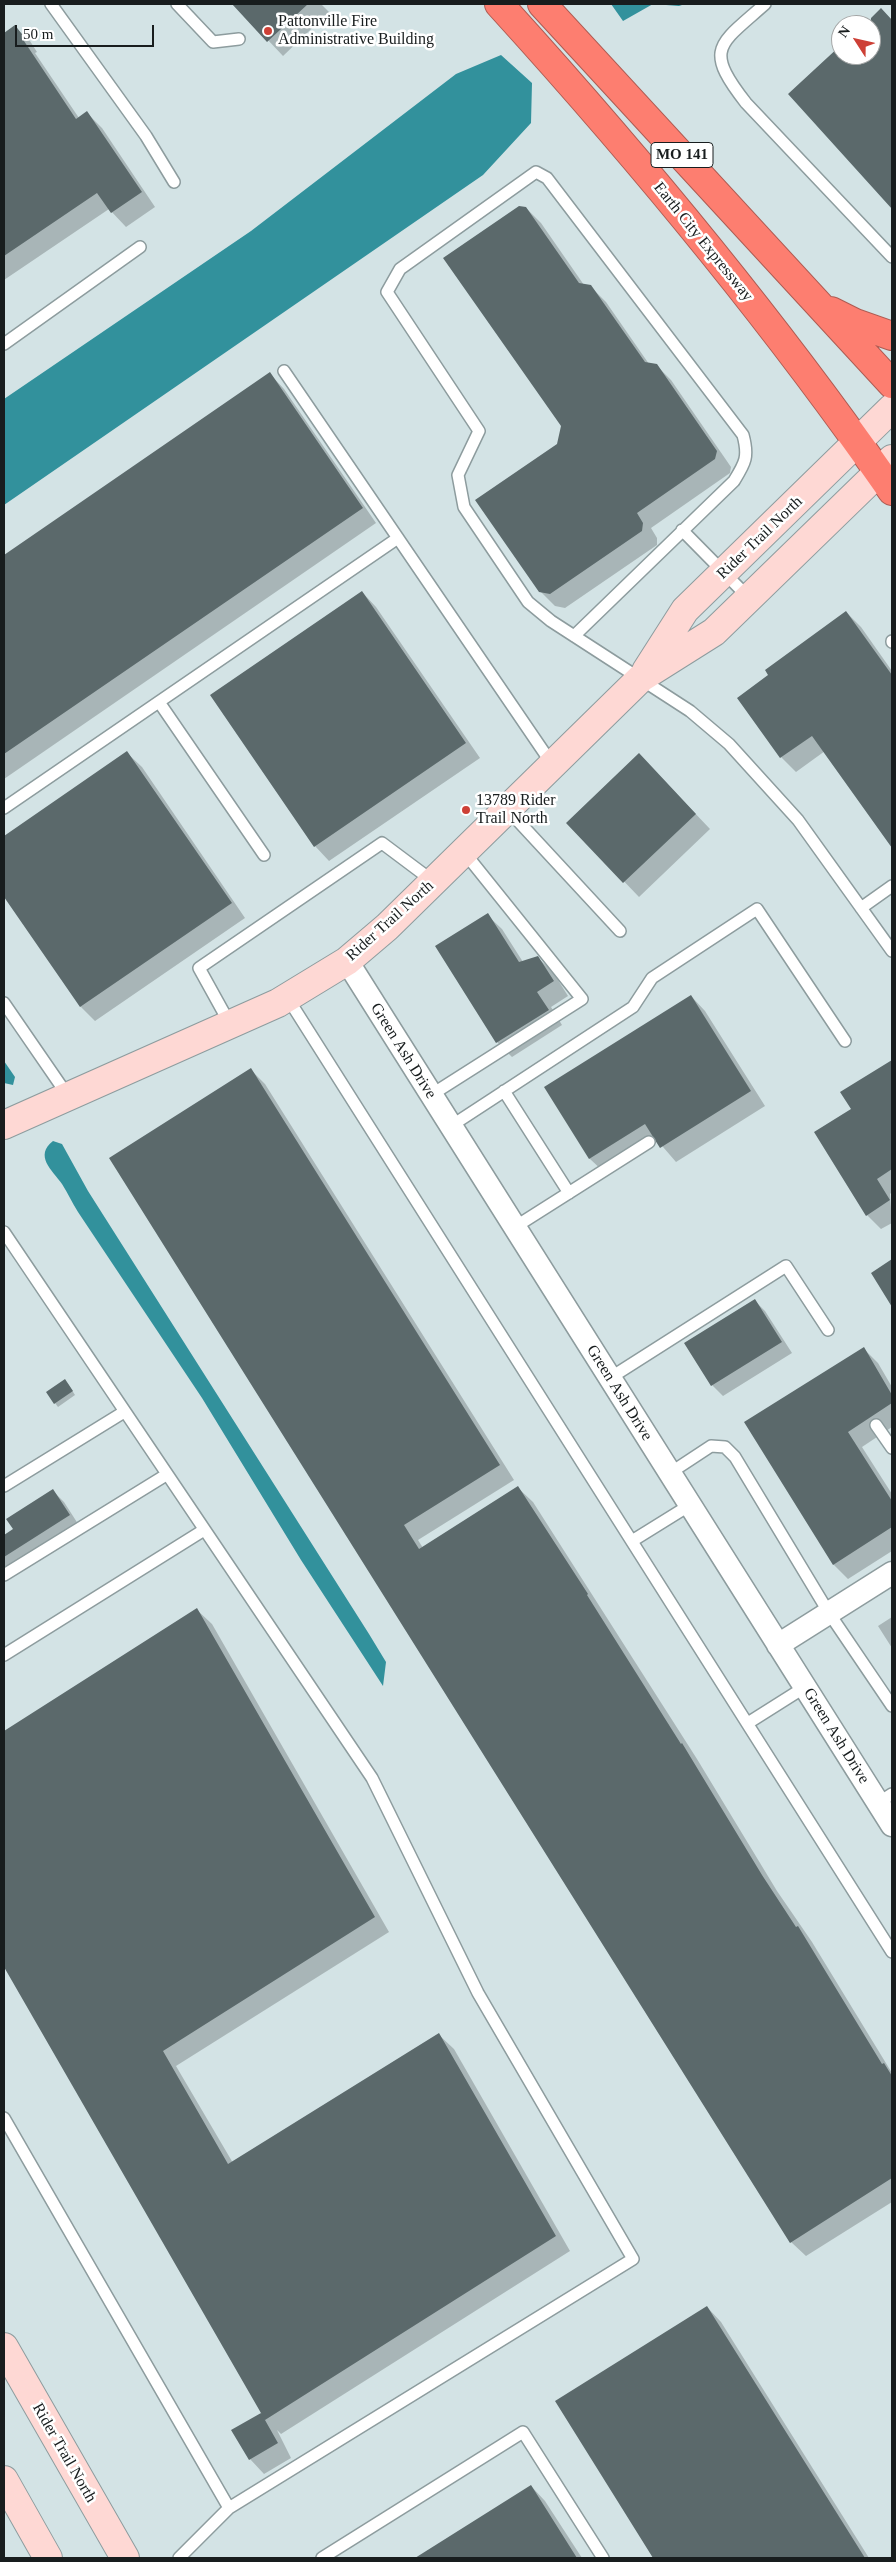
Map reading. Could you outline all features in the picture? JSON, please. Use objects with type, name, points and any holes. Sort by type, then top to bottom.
[{"type":"highway","name":"Earth City Expressway","points":[[499,4],[625,146],[703,240],[857,443],[888,474]]},
{"type":"highway","name":"MO 141","points":[[542,4],[892,384]]},
{"type":"highway","points":[[820,306],[856,323],[892,336]]},
{"type":"street","name":"Rider Trail North","points":[[641,678],[685,610],[892,408]]},
{"type":"street","name":"Rider Trail North","points":[[4,1125],[287,997],[347,961],[387,927],[434,882],[641,678],[714,632],[888,474]]},
{"type":"street","name":"Green Ash Drive","points":[[347,961],[778,1645],[805,1687],[885,1798],[892,1825]]},
{"type":"street","points":[[778,1645],[892,1573]]},
{"type":"street","name":"Rider Trail North","points":[[4,2347],[124,2558]]},
{"type":"street","points":[[4,2480],[48,2558]]},
{"type":"lane","points":[[51,4],[146,136],[174,182]]},
{"type":"lane","points":[[177,4],[213,42],[240,39]]},
{"type":"lane","points":[[765,4],[728,38],[720,52],[721,64],[728,80],[746,103],[892,257]]},
{"type":"lane","points":[[574,636],[734,481],[744,464],[747,451],[743,436],[547,178],[536,172],[400,269],[387,292],[478,431],[458,475],[464,508],[528,602],[574,636],[690,711],[734,750],[798,820],[892,951]]},
{"type":"lane","points":[[4,344],[140,247]]},
{"type":"lane","points":[[284,371],[552,764]]},
{"type":"lane","points":[[682,530],[750,599]]},
{"type":"lane","points":[[4,808],[398,538]]},
{"type":"lane","points":[[158,702],[264,855]]},
{"type":"lane","points":[[507,809],[620,930]]},
{"type":"lane","points":[[230,1024],[198,968],[382,843],[434,882]]},
{"type":"lane","points":[[431,1094],[582,999],[464,852]]},
{"type":"lane","points":[[861,908],[892,886]]},
{"type":"lane","points":[[451,1126],[633,1007],[652,978],[757,909],[845,1041]]},
{"type":"lane","points":[[287,997],[892,1952]]},
{"type":"lane","points":[[4,1003],[68,1096]]},
{"type":"lane","points":[[504,1091],[570,1193]]},
{"type":"lane","points":[[515,1227],[649,1142]]},
{"type":"lane","points":[[4,1232],[372,1778],[478,1993],[633,2259],[230,2508],[179,2558]]},
{"type":"lane","points":[[610,1378],[786,1266],[828,1330]]},
{"type":"lane","points":[[4,1486],[124,1412]]},
{"type":"lane","points":[[876,1425],[892,1448]]},
{"type":"lane","points":[[670,1473],[712,1446],[724,1447],[735,1457],[829,1613],[892,1706]]},
{"type":"lane","points":[[4,1575],[166,1475]]},
{"type":"lane","points":[[632,1541],[690,1505]]},
{"type":"lane","points":[[4,1655],[204,1530]]},
{"type":"lane","points":[[748,1723],[805,1687]]},
{"type":"lane","points":[[4,2118],[230,2508]]},
{"type":"lane","points":[[322,2558],[523,2432],[603,2558]]},
{"type":"water","points":[[611,4],[653,4],[623,21]]},
{"type":"water","points":[[653,4],[685,4],[679,6]]},
{"type":"water","points":[[501,55],[532,83],[531,123],[483,175],[4,505],[4,399],[251,231],[456,74]]},
{"type":"water","points":[[4,1061],[15,1077],[13,1085],[4,1083]]},
{"type":"water","points":[[53,1141],[62,1144],[88,1191],[386,1662],[383,1686],[301,1560],[202,1398],[50,1168],[45,1158],[45,1152]]},
{"type":"building","name":"Pattonville Fire Administrative Building","points":[[232,4],[308,4],[267,42]]},
{"type":"building","points":[[881,8],[892,20],[892,209],[788,94],[831,54],[831,65],[881,65],[881,15],[874,15]]},
{"type":"building","points":[[15,25],[76,119],[87,111],[142,192],[111,213],[97,193],[4,256],[4,33]]},
{"type":"building","points":[[519,206],[526,207],[579,283],[591,285],[645,362],[657,364],[717,451],[715,459],[637,513],[643,523],[642,531],[550,594],[539,592],[475,500],[557,444],[561,426],[443,258]]},
{"type":"building","points":[[270,372],[363,508],[4,754],[4,555]]},
{"type":"building","points":[[362,591],[466,743],[314,847],[210,695]]},
{"type":"building","points":[[846,611],[892,675],[892,848],[812,736],[780,758],[737,698],[768,675],[765,670]]},
{"type":"building","points":[[127,751],[232,903],[80,1007],[4,897],[4,836]]},
{"type":"building","points":[[639,753],[696,814],[623,883],[566,823]]},
{"type":"building","points":[[488,913],[519,962],[538,956],[554,981],[537,992],[549,1010],[496,1043],[435,946]]},
{"type":"building","points":[[691,995],[751,1091],[660,1148],[645,1124],[589,1159],[544,1087]]},
{"type":"building","points":[[892,1060],[892,1169],[877,1179],[890,1200],[866,1216],[814,1132],[851,1109],[840,1092]]},
{"type":"building","points":[[251,1068],[500,1465],[404,1525],[419,1549],[518,1486],[682,1743],[762,1875],[796,1927],[798,1926],[882,2064],[884,2063],[892,2076],[892,2178],[790,2243],[109,1158]]},
{"type":"building","points":[[892,1259],[892,1307],[871,1273]]},
{"type":"building","points":[[755,1299],[782,1342],[711,1386],[684,1343]]},
{"type":"building","points":[[864,1347],[892,1395],[892,1403],[848,1432],[892,1501],[892,1527],[833,1565],[744,1422]]},
{"type":"building","points":[[65,1379],[73,1391],[54,1404],[46,1392]]},
{"type":"building","points":[[53,1489],[70,1515],[4,1557],[4,1535],[13,1529],[6,1519]]},
{"type":"building","points":[[197,1608],[375,1917],[163,2051],[228,2164],[439,2033],[556,2236],[265,2420],[4,1967],[4,1731]]},
{"type":"building","points":[[707,2306],[865,2558],[653,2558],[555,2401]]},
{"type":"building","points":[[261,2413],[278,2443],[249,2460],[231,2430]]},
{"type":"building","points":[[531,2485],[577,2558],[415,2558]]},
{"type":"place","name":"Pattonville Fire Administrative Building","points":[[268,31]]},
{"type":"place","name":"13789 Rider Trail North","points":[[466,810]]}]
